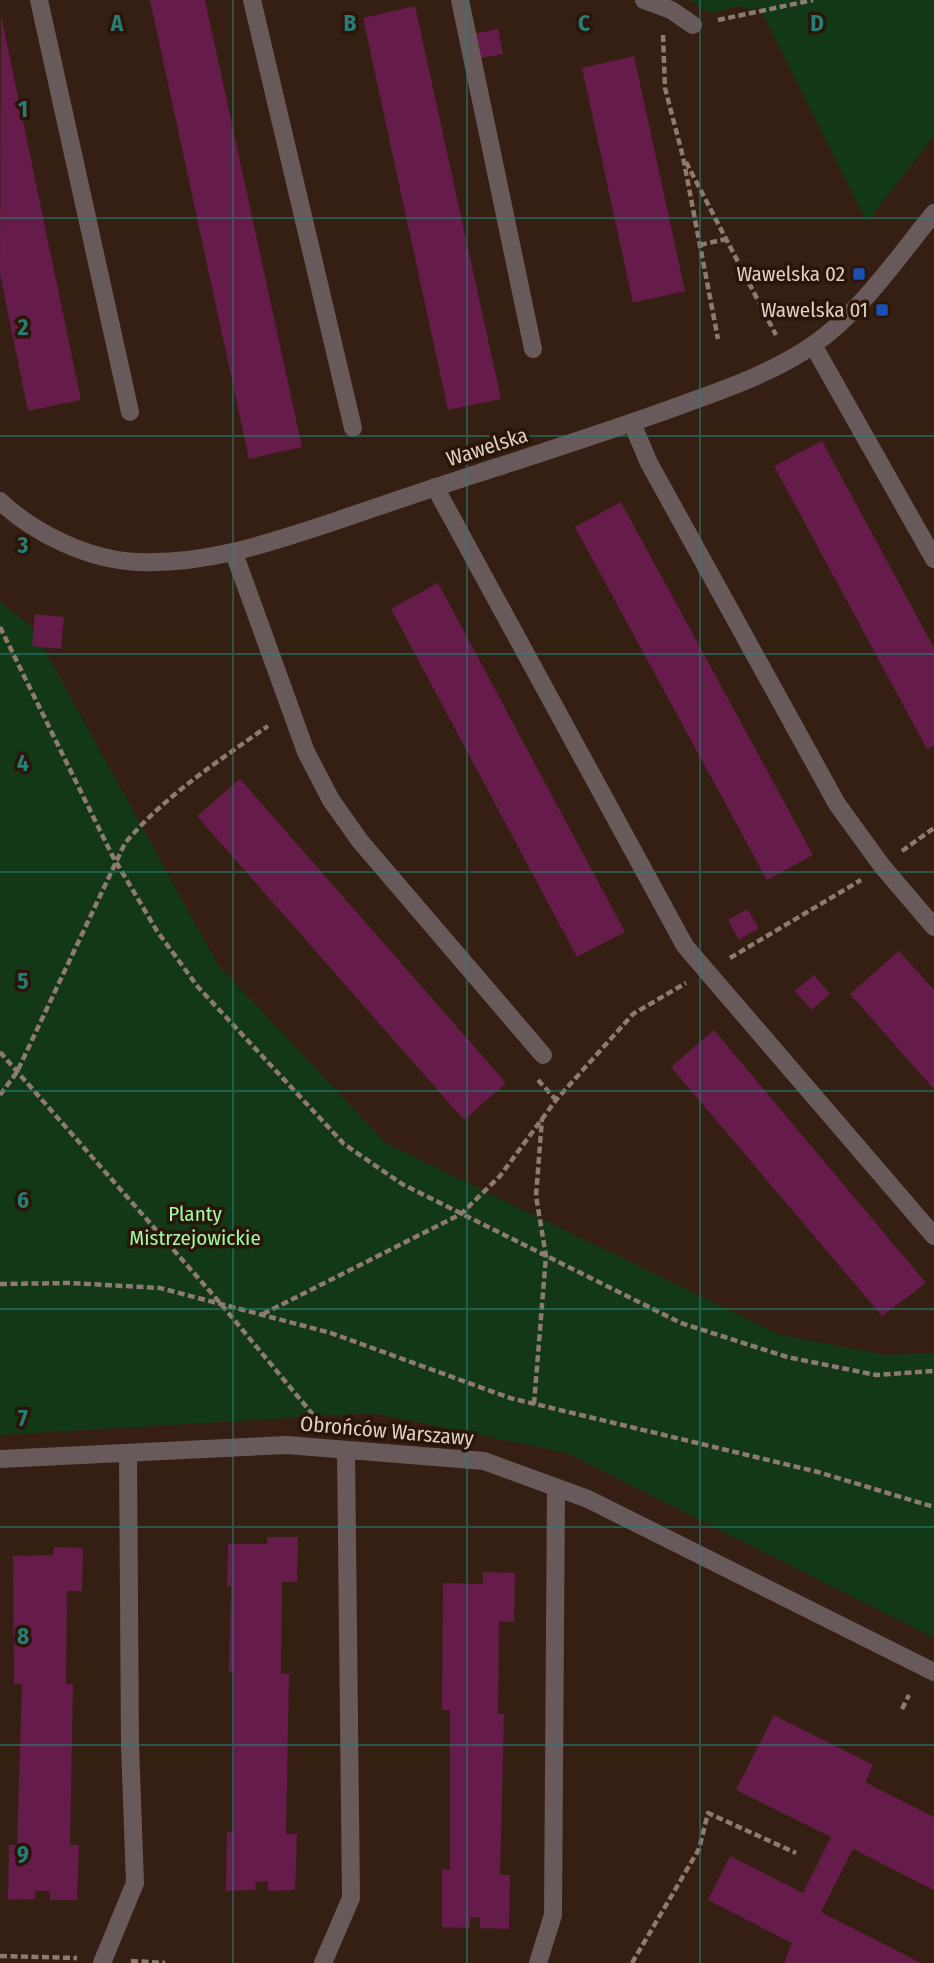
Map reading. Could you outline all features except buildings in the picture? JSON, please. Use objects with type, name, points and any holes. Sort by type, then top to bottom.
[{"type":"street","points":[[39,0],[130,412]]},
{"type":"street","points":[[252,0],[353,428]]},
{"type":"street","points":[[460,0],[533,349]]},
{"type":"street","points":[[644,0],[671,10],[693,25]]},
{"type":"street","name":"Wawelska","points":[[0,501],[16,516],[56,539],[95,555],[135,562],[171,562],[234,553],[632,423],[734,386],[778,366],[813,345],[865,298],[934,212]]},
{"type":"street","points":[[813,345],[934,559]]},
{"type":"street","points":[[632,423],[649,463],[837,804],[881,866],[934,927]]},
{"type":"street","points":[[435,487],[669,919],[705,972],[934,1236]]},
{"type":"street","points":[[234,553],[306,752],[331,800],[360,841],[542,1055]]},
{"type":"street","name":"Obrońców Warszawy","points":[[0,1460],[287,1445],[484,1461],[612,1511],[934,1672]]},
{"type":"street","points":[[323,1963],[351,1898],[346,1450]]},
{"type":"street","points":[[102,1963],[135,1883],[130,1745],[128,1453]]},
{"type":"street","points":[[538,1963],[553,1915],[556,1488]]},
{"type":"path","points":[[723,20],[813,0]]},
{"type":"path","points":[[663,25],[665,88],[683,157],[718,340]]},
{"type":"path","points":[[683,157],[776,335]]},
{"type":"path","points":[[700,245],[726,239]]},
{"type":"path","points":[[0,627],[118,864],[157,931],[198,988],[344,1144],[402,1184],[681,1323],[787,1357],[876,1375],[934,1371]]},
{"type":"path","points":[[0,1095],[17,1072],[118,864],[125,844],[149,816],[194,777],[278,719]]},
{"type":"path","points":[[262,1315],[461,1214],[500,1176],[542,1119],[633,1014],[809,913],[934,828]]},
{"type":"path","points":[[0,1052],[221,1304],[311,1413],[346,1450]]},
{"type":"path","points":[[534,1404],[546,1256],[536,1196],[542,1119]]},
{"type":"path","points":[[0,1284],[71,1283],[160,1288],[331,1333],[510,1398],[818,1472],[934,1507]]},
{"type":"path","points":[[902,1709],[909,1696]]},
{"type":"path","points":[[632,1963],[699,1849],[708,1812],[796,1853]]},
{"type":"green space","points":[[689,0],[934,0],[934,136],[867,222],[760,8],[739,6],[711,14]]},
{"type":"green space","name":"Planty Mistrzejowickie","points":[[0,602],[32,627],[218,965],[386,1143],[780,1335],[886,1355],[934,1353],[934,1638],[567,1453],[373,1413],[0,1435]]},
{"type":"place","name":"Wawelska 02","points":[[859,274]]},
{"type":"place","name":"Wawelska 01","points":[[882,310]]}]
